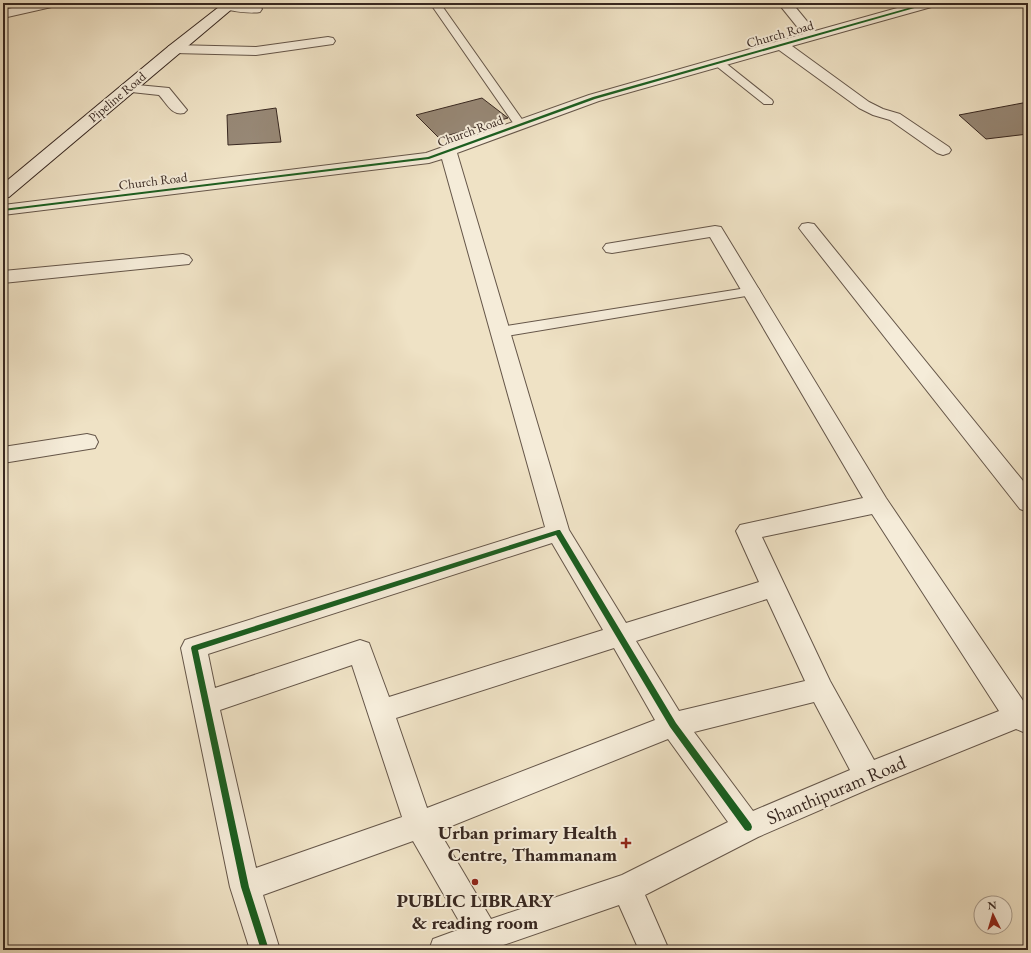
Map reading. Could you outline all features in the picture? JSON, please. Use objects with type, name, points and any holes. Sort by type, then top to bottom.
[{"type":"street","points":[[3,14],[51,3]]},
{"type":"street","points":[[785,3],[812,36]]},
{"type":"street","name":"Church Road","points":[[3,210],[430,158],[594,98],[719,64],[930,3]]},
{"type":"street","points":[[230,5],[254,9]]},
{"type":"street","name":"Pipeline Road","points":[[3,193],[174,49],[230,5]]},
{"type":"street","points":[[174,49],[256,51],[328,41]]},
{"type":"street","points":[[782,45],[864,105],[878,112],[895,116],[943,150]]},
{"type":"street","points":[[128,88],[164,91],[179,110]]},
{"type":"street","points":[[448,151],[558,532],[673,725],[748,827]]},
{"type":"street","points":[[808,228],[1028,504]]},
{"type":"street","points":[[612,248],[716,231],[753,291],[878,504],[1023,719]]},
{"type":"street","points":[[3,277],[183,260]]},
{"type":"street","points":[[3,455],[87,442]]},
{"type":"street","points":[[868,776],[821,689],[748,531],[878,504]]},
{"type":"street","points":[[265,950],[245,887],[194,648],[558,532]]},
{"type":"street","points":[[380,711],[774,587]]},
{"type":"street","points":[[205,703],[360,651],[419,825],[484,936]]},
{"type":"street","points":[[245,887],[419,825],[673,725],[821,689]]},
{"type":"street","name":"Shanthipuram Road","points":[[444,950],[627,888],[748,827],[868,776],[1023,719]]},
{"type":"street","points":[[627,888],[654,950]]},
{"type":"lane","points":[[435,3],[520,125]]},
{"type":"lane","points":[[719,64],[768,102]]},
{"type":"lane","points":[[500,332],[753,291]]},
{"type":"building","points":[[482,98],[508,118],[439,138],[416,115]]},
{"type":"building","points":[[1028,102],[1028,134],[986,139],[959,115]]},
{"type":"building","points":[[276,108],[281,142],[228,145],[227,115]]},
{"type":"cycle path","points":[[3,210],[429,158],[594,98],[930,3]]},
{"type":"cycle path","points":[[265,950],[245,887],[194,648],[558,532],[673,725],[748,827]]},
{"type":"place","name":"Urban primary Health Centre, Thammanam","points":[[626,843]]},
{"type":"place","name":"PUBLIC LIBRARY & reading room","points":[[475,882]]}]
